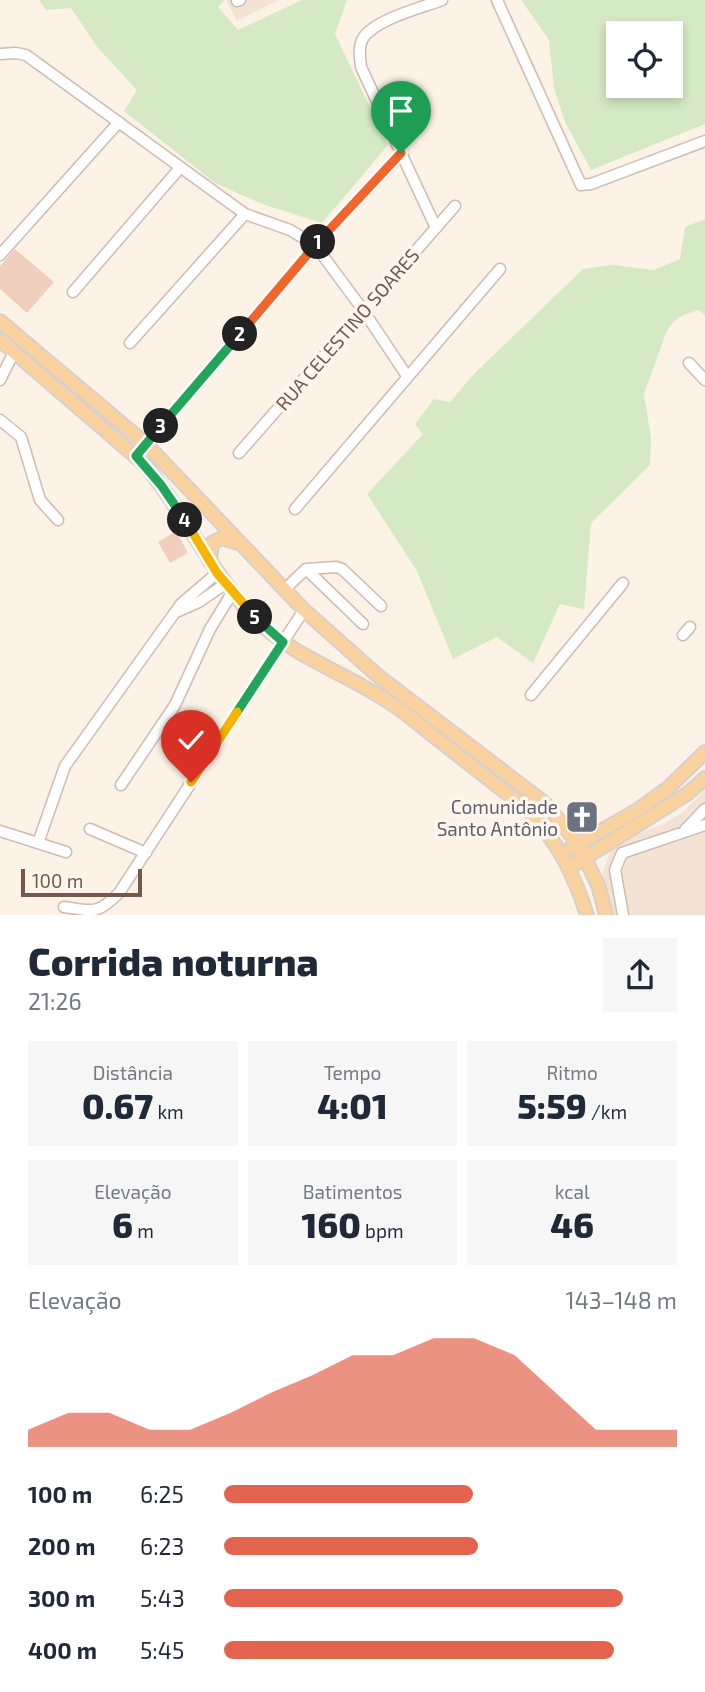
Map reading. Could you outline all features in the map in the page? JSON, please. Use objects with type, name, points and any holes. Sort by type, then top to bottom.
[{"type":"main road","points":[[0,321],[146,444],[284,590],[377,675],[533,792],[554,813],[578,844],[598,885],[606,915]]},
{"type":"main road","points":[[0,340],[136,456],[161,485],[214,568],[261,623],[299,654],[387,700],[527,810],[546,829],[562,854],[587,915]]},
{"type":"main road","points":[[214,568],[212,543],[222,538],[239,543]]},
{"type":"main road","points":[[562,854],[636,811],[668,788],[705,752]]},
{"type":"main road","points":[[569,868],[687,794],[705,778]]},
{"type":"main road","points":[[598,885],[598,862],[608,844]]},
{"type":"street","points":[[436,228],[361,67],[359,51],[362,39],[371,29],[442,0]]},
{"type":"street","points":[[497,0],[581,185],[591,184],[705,141]]},
{"type":"street","points":[[0,54],[26,55],[179,169],[245,214],[290,230],[315,245],[407,376]]},
{"type":"street","points":[[0,255],[119,122]]},
{"type":"street","points":[[136,456],[315,245],[401,153]]},
{"type":"street","points":[[73,292],[179,169]]},
{"type":"street","name":"RUA CELESTINO SOARES","points":[[239,453],[455,206]]},
{"type":"street","points":[[130,343],[245,214]]},
{"type":"street","points":[[295,509],[500,268]]},
{"type":"street","points":[[0,380],[14,352]]},
{"type":"street","points":[[689,363],[705,380]]},
{"type":"street","points":[[0,420],[21,437],[40,500],[58,520]]},
{"type":"street","points":[[284,590],[306,569],[336,567],[342,569],[381,606]]},
{"type":"street","points":[[38,843],[65,766],[176,612],[214,568]]},
{"type":"street","points":[[306,569],[363,624]]},
{"type":"street","points":[[531,695],[623,583]]},
{"type":"street","points":[[176,612],[229,588]]},
{"type":"street","points":[[121,785],[175,705],[229,588]]},
{"type":"street","points":[[64,907],[95,913],[119,893],[304,610]]},
{"type":"street","points":[[682,832],[705,809]]},
{"type":"street","points":[[623,915],[615,870],[622,853],[705,825]]},
{"type":"street","points":[[90,829],[146,853]]},
{"type":"street","points":[[0,831],[66,852]]},
{"type":"shaded area","points":[[226,0],[279,0],[237,21]]},
{"type":"shaded area","points":[[705,790],[705,915],[611,915],[602,875],[611,848],[628,837],[662,825],[684,811]]},
{"type":"green space","points":[[39,0],[225,0],[218,7],[238,30],[302,0],[347,0],[335,34],[388,145],[322,223],[262,204],[215,183],[124,111],[137,90],[98,48],[71,8],[46,10]]},
{"type":"green space","points":[[521,0],[705,0],[705,124],[591,170],[565,122],[554,88],[549,40]]},
{"type":"green space","points":[[705,219],[705,315],[699,310],[684,315],[672,324],[666,333],[644,394],[651,438],[650,465],[591,523],[584,609],[560,604],[533,663],[497,637],[453,659],[417,571],[367,494],[423,434],[415,424],[434,399],[450,402],[474,374],[583,269],[613,265],[654,270],[680,259],[685,227]]},
{"type":"building","points":[[15,249],[54,282],[27,313],[0,289],[0,266]]},
{"type":"building","points":[[176,531],[188,553],[170,563],[158,542]]},
{"type":"building","name":"Comunidade Santo Antônio","points":[[581,809],[594,819],[590,827],[572,823],[570,820]]},
{"type":"place","name":"Comunidade Santo Antônio","points":[[582,817]]},
{"type":"route","points":[[191,782],[283,642],[232,593],[161,485],[136,456],[315,245],[401,153]]}]
